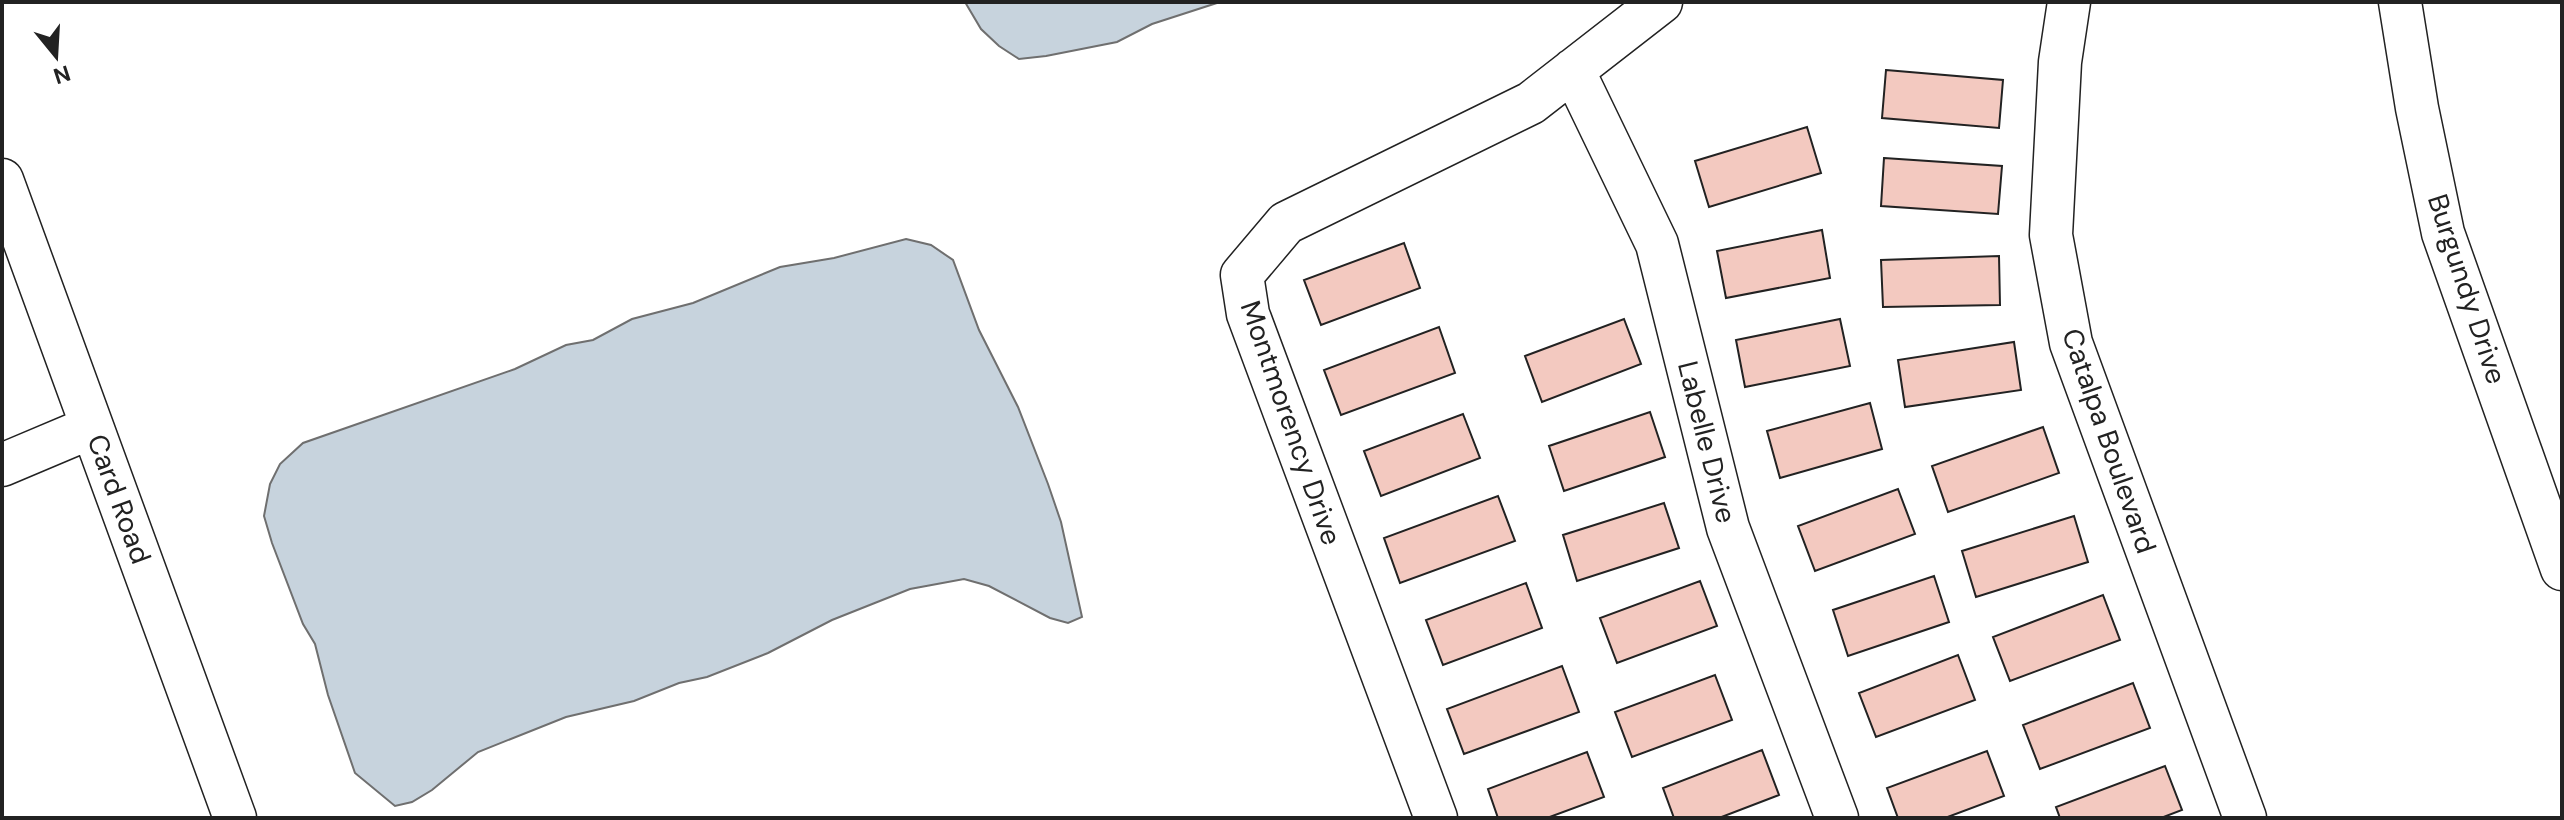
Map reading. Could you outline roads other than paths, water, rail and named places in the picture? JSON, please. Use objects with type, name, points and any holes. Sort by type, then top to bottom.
[{"type":"street","name":"Montmorency Drive","points":[[1436,818],[1248,314],[1242,275],[1286,223],[1531,103],[1661,2]]},
{"type":"street","name":"Catalpa Boulevard","points":[[2069,2],[2060,62],[2051,235],[2071,343],[2245,818]]},
{"type":"street","name":"Burgundy Drive","points":[[2400,2],[2417,108],[2443,233],[2562,569]]},
{"type":"street","name":"Labelle Drive","points":[[1573,70],[1657,244],[1728,528],[1837,818]]},
{"type":"street","name":"Card Road","points":[[2,180],[235,818]]},
{"type":"street","points":[[2,465],[92,427]]}]
